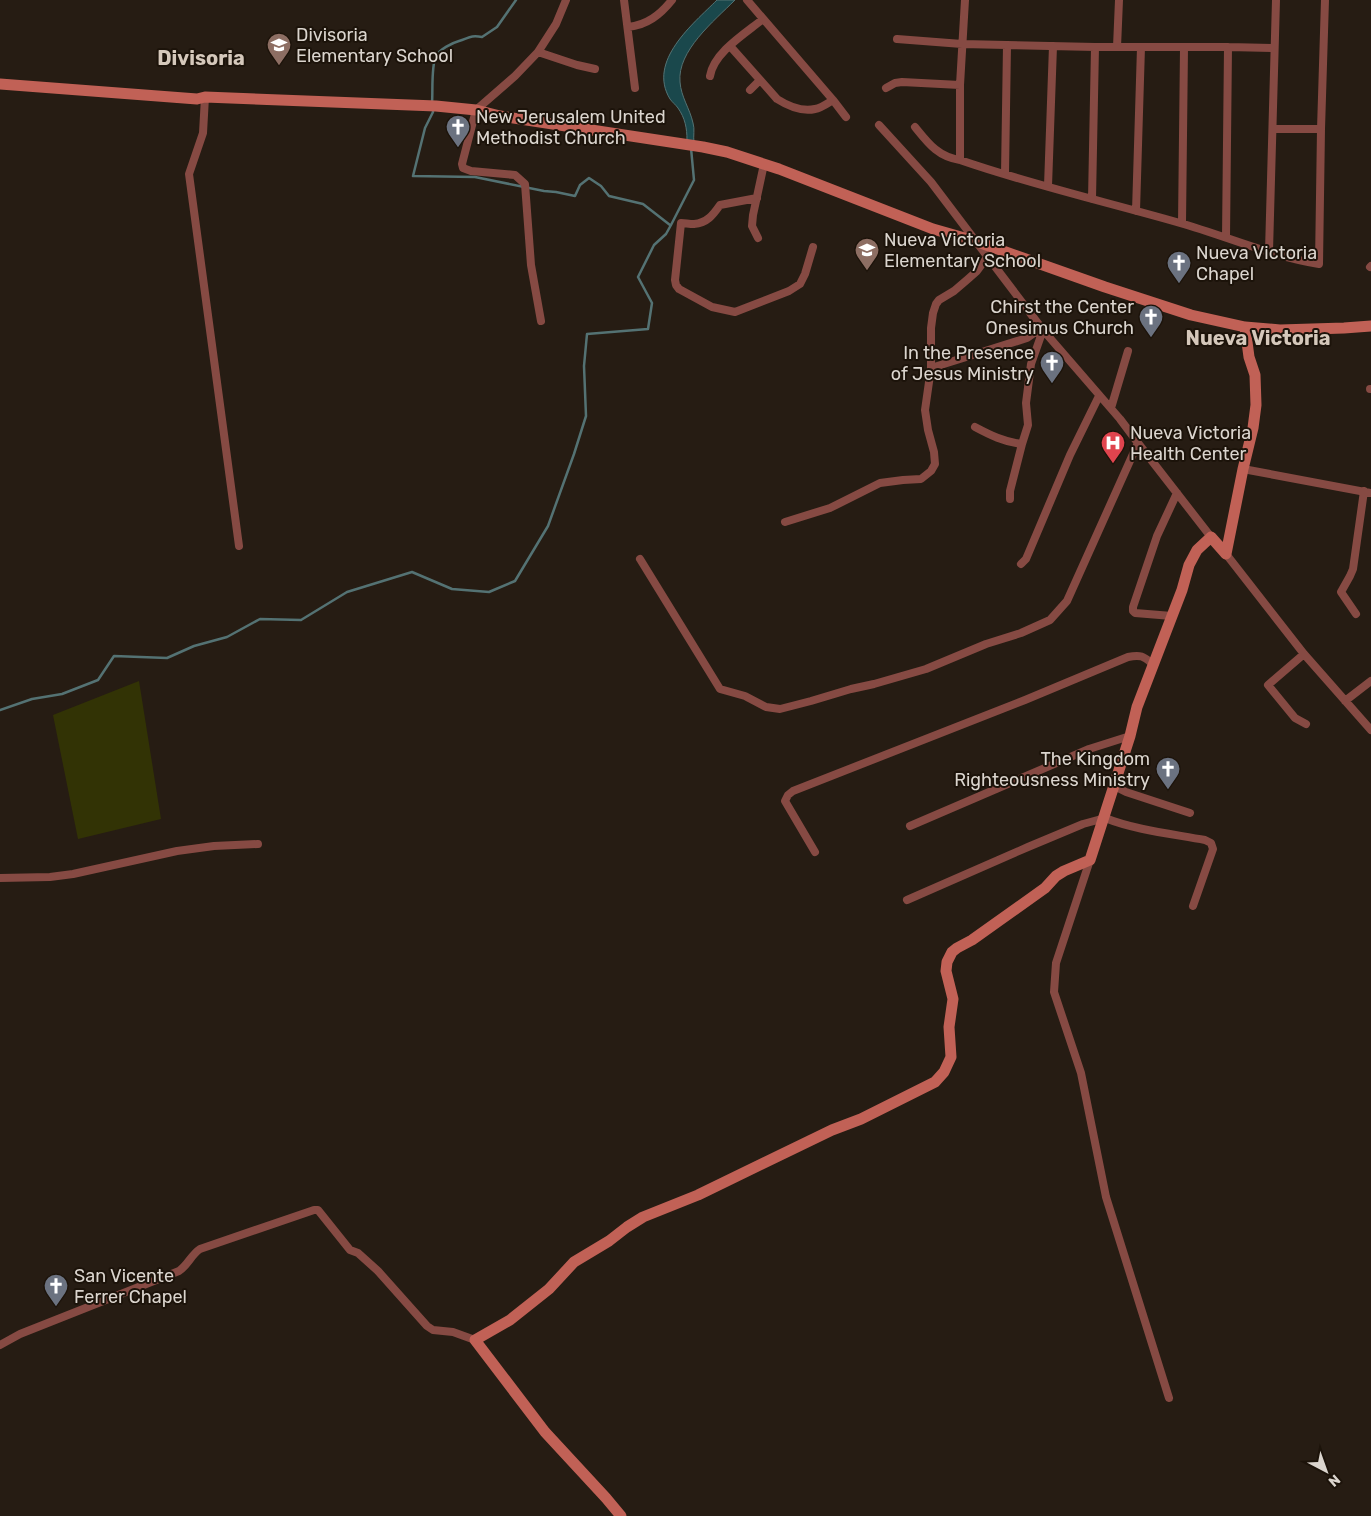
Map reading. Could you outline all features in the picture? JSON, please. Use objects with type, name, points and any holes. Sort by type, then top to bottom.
[{"type":"street","points":[[540,321],[531,266],[525,184],[515,175],[471,171],[463,168],[462,164],[476,110],[515,76],[538,52],[556,24],[566,0]]},
{"type":"street","points":[[624,0],[635,88]]},
{"type":"street","points":[[628,27],[650,21],[672,0]]},
{"type":"street","points":[[746,0],[846,117]]},
{"type":"street","points":[[960,160],[960,85],[965,0]]},
{"type":"street","points":[[1117,47],[1118,0]]},
{"type":"street","points":[[1269,251],[1276,0]]},
{"type":"street","points":[[915,127],[927,143],[938,153],[950,158],[1182,223],[1269,251],[1319,264],[1321,251],[1321,129],[1325,0]]},
{"type":"street","points":[[710,76],[711,70],[718,58],[763,18]]},
{"type":"street","points":[[897,39],[962,44],[1095,48],[1274,48]]},
{"type":"street","points":[[1005,174],[1007,45]]},
{"type":"street","points":[[730,46],[777,100],[792,107],[816,109],[833,100]]},
{"type":"street","points":[[1048,186],[1053,46]]},
{"type":"street","points":[[1136,211],[1141,47]]},
{"type":"street","points":[[1226,237],[1228,47]]},
{"type":"street","points":[[1092,199],[1095,48]]},
{"type":"street","points":[[1182,223],[1184,48]]},
{"type":"street","points":[[538,52],[577,66],[595,69]]},
{"type":"street","points":[[750,90],[760,80]]},
{"type":"street","points":[[886,88],[895,83],[902,82],[960,85]]},
{"type":"street","points":[[0,84],[197,99],[205,97],[436,106],[476,110],[500,116],[703,147],[727,152],[764,164],[934,229],[975,241],[1105,287],[1217,322],[1280,330],[1371,326]]},
{"type":"street","points":[[205,97],[203,133],[189,174],[239,546]]},
{"type":"street","points":[[879,125],[931,182],[1042,329],[1111,408],[1304,654],[1371,730]]},
{"type":"street","points":[[1273,129],[1321,129]]},
{"type":"street","points":[[758,238],[752,226],[764,164]]},
{"type":"street","points":[[757,198],[720,205],[714,214],[703,222],[694,224],[681,223],[675,280],[679,289],[712,307],[734,312],[789,291],[800,284],[813,247]]},
{"type":"street","points":[[784,522],[830,508],[880,483],[921,479],[931,471],[935,464],[934,452],[926,422],[925,410],[931,368],[933,313],[936,304],[977,271],[988,256]]},
{"type":"street","points":[[1226,554],[1253,428],[1257,396],[1255,375],[1247,348],[1246,327]]},
{"type":"street","points":[[931,368],[1028,338],[1042,329]]},
{"type":"street","points":[[1010,499],[1010,491],[1028,425],[1026,403],[1031,364],[1042,329]]},
{"type":"street","points":[[1111,408],[1128,351]]},
{"type":"street","points":[[1021,564],[1026,559],[1070,455],[1099,396]]},
{"type":"street","points":[[975,427],[994,437],[1022,444]]},
{"type":"street","points":[[640,559],[720,689],[745,696],[766,707],[780,709],[926,668],[986,644],[1021,633],[1050,620],[1067,601],[1138,444]]},
{"type":"street","points":[[1243,469],[1367,492],[1353,569],[1341,592],[1356,614]]},
{"type":"street","points":[[1172,616],[1135,613],[1133,607],[1157,536],[1176,493]]},
{"type":"street","points":[[1169,1398],[1106,1197],[1081,1073],[1054,992],[1056,963],[1105,818],[1137,707],[1182,590],[1193,556],[1204,542],[1211,537]]},
{"type":"street","points":[[1304,654],[1268,685],[1295,718],[1306,724]]},
{"type":"street","points":[[814,852],[785,801],[793,791],[1128,657],[1143,656],[1154,665]]},
{"type":"street","points":[[1345,701],[1371,681]]},
{"type":"street","points":[[910,826],[1089,749],[1130,736]]},
{"type":"street","points":[[1114,786],[1126,792],[1190,813]]},
{"type":"street","points":[[907,900],[1084,824],[1105,818],[1130,826],[1205,840],[1211,843],[1214,849],[1192,906]]},
{"type":"street","points":[[0,878],[50,877],[73,874],[176,851],[214,846],[258,844]]},
{"type":"street","points":[[475,1340],[510,1320],[549,1289],[574,1262],[609,1241],[643,1217],[698,1195],[832,1130],[861,1119],[935,1082],[944,1072],[951,1057],[949,1027],[952,999],[946,971],[947,962],[952,952],[972,940],[1044,888],[1064,870],[1090,860]]},
{"type":"street","points":[[0,1344],[20,1334],[179,1271],[200,1250],[318,1210],[350,1250],[358,1253],[378,1272],[427,1326],[433,1330],[453,1332],[475,1340],[546,1432],[621,1516]]},
{"type":"shaded area","points":[[139,681],[161,819],[78,839],[53,715]]},
{"type":"water","points":[[717,0],[735,0],[699,37],[684,59],[681,70],[681,87],[694,125],[694,143],[687,140],[686,127],[682,116],[670,99],[664,85],[664,71],[668,57],[676,44],[696,20]]},
{"type":"waterway","points":[[432,103],[433,66],[438,53],[453,43],[472,37],[482,37],[497,27],[516,0]]},
{"type":"waterway","points":[[433,109],[425,128],[413,176],[475,177],[575,196],[580,185],[589,178],[601,186],[609,196],[643,204],[670,225]]},
{"type":"waterway","points":[[0,710],[32,699],[62,694],[98,680],[114,656],[167,658],[194,646],[227,637],[260,619],[301,620],[347,592],[412,572],[452,589],[489,592],[515,581],[548,526],[586,416],[584,366],[587,334],[648,329],[652,303],[638,277],[654,245],[666,234],[694,180],[691,148]]},
{"type":"place","name":"Divisoria Elementary School","points":[[279,66]]},
{"type":"place","name":"New Jerusalem United Methodist Church","points":[[458,148]]},
{"type":"place","name":"Nueva Victoria Elementary School","points":[[867,271]]},
{"type":"place","name":"Nueva Victoria Chapel","points":[[1179,284]]},
{"type":"place","name":"Chirst the Center Onesimus Church","points":[[1151,338]]},
{"type":"place","name":"In the Presence of Jesus Ministry","points":[[1052,384]]},
{"type":"place","name":"Nueva Victoria Health Center","points":[[1113,464]]},
{"type":"place","name":"The Kingdom Righteousness Ministry","points":[[1168,790]]},
{"type":"place","name":"San Vicente Ferrer Chapel","points":[[56,1307]]},
{"type":"district","name":"Divisoria","points":[[201,58]]},
{"type":"district","name":"Nueva Victoria","points":[[1258,338]]}]
